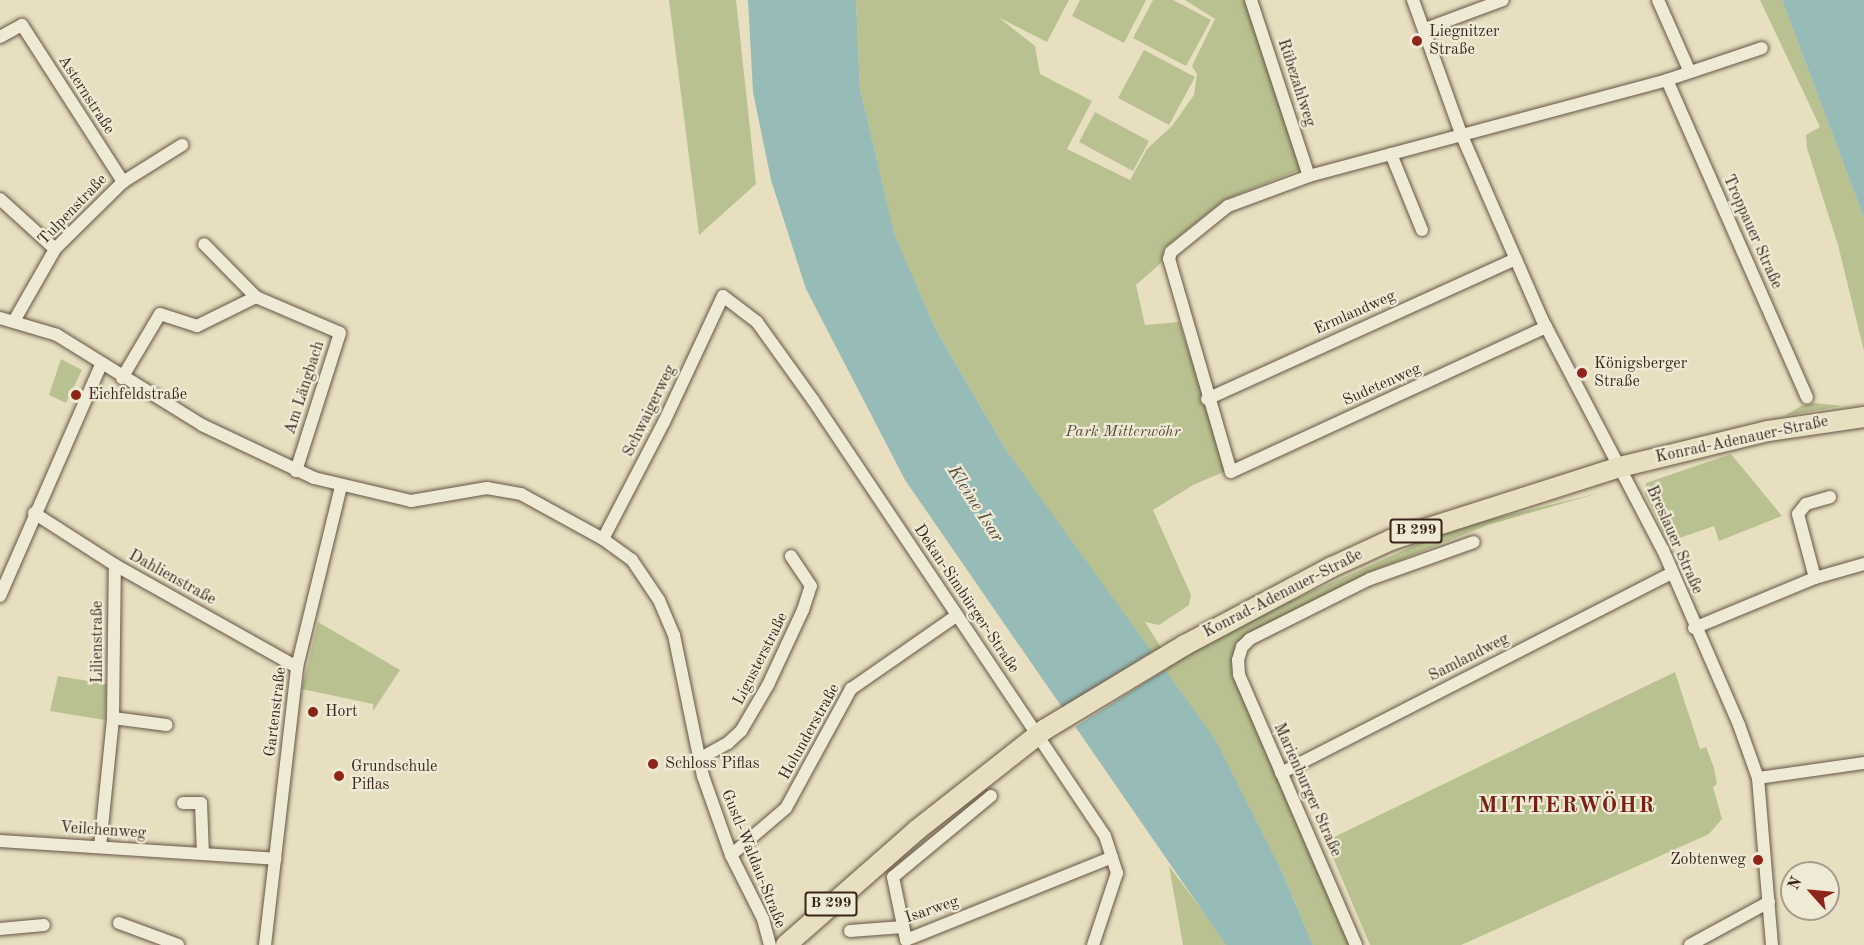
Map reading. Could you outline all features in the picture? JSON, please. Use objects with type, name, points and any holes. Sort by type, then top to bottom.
[{"type":"main road","name":"Konrad-Adenauer-Straße","points":[[786,945],[917,830],[1040,734],[1185,645],[1391,540],[1620,467],[1768,431],[1864,417]]},
{"type":"street","name":"Rübezahlweg","points":[[1251,0],[1309,176]]},
{"type":"street","name":"Breslauer Straße","points":[[1413,0],[1462,136],[1546,327],[1620,467],[1672,573],[1758,778],[1772,945]]},
{"type":"street","points":[[1425,29],[1503,0]]},
{"type":"street","points":[[1658,0],[1689,70]]},
{"type":"street","name":"Asternstraße","points":[[0,37],[22,25],[123,182]]},
{"type":"street","points":[[1207,399],[1173,278],[1171,252],[1228,206],[1309,176],[1667,80],[1689,70],[1762,48]]},
{"type":"street","name":"Troppauer Straße","points":[[1667,80],[1807,398]]},
{"type":"street","name":"Tulpenstraße","points":[[14,321],[55,249],[123,182],[182,145]]},
{"type":"street","points":[[1391,154],[1422,230]]},
{"type":"street","points":[[0,199],[55,249]]},
{"type":"street","name":"Am Längbach","points":[[204,244],[256,297],[340,333],[296,471]]},
{"type":"street","name":"Ermlandweg","points":[[1207,399],[1516,259]]},
{"type":"street","name":"Schwaigerweg","points":[[603,539],[664,422],[723,296]]},
{"type":"street","name":"Dekan-Simbürger-Straße","points":[[723,296],[741,305],[757,322],[956,616],[1040,734],[1105,836],[1117,873],[1093,945]]},
{"type":"street","points":[[122,378],[160,314],[197,326],[256,297]]},
{"type":"street","name":"Gustl-Waldau-Straße","points":[[0,318],[57,335],[101,365],[202,425],[296,471],[341,487],[411,501],[487,488],[521,494],[603,539],[632,560],[668,620],[682,667],[699,759],[732,855],[763,919],[770,945]]},
{"type":"street","name":"Sudetenweg","points":[[1207,399],[1231,472],[1546,327]]},
{"type":"street","points":[[0,596],[34,513],[101,365]]},
{"type":"street","name":"Gartenstraße","points":[[265,945],[297,667],[341,487]]},
{"type":"street","points":[[1815,578],[1798,514],[1806,504],[1830,497]]},
{"type":"street","name":"Dahlienstraße","points":[[34,513],[115,565],[297,667]]},
{"type":"street","name":"Marienburger Straße","points":[[1356,945],[1239,674],[1242,647],[1370,579],[1474,542]]},
{"type":"street","name":"Ligusterstraße","points":[[699,759],[741,731],[768,685],[803,610],[811,586],[791,556]]},
{"type":"street","points":[[1694,628],[1815,578],[1864,564]]},
{"type":"street","name":"Lilienstraße","points":[[100,847],[113,718],[115,565]]},
{"type":"street","name":"Samlandweg","points":[[1281,773],[1672,573]]},
{"type":"street","name":"Holunderstraße","points":[[732,855],[786,808],[851,689],[956,616]]},
{"type":"street","points":[[113,718],[167,725]]},
{"type":"street","points":[[1758,778],[1864,763]]},
{"type":"street","name":"Isarweg","points":[[991,796],[892,877],[907,942],[1112,857]]},
{"type":"street","points":[[183,803],[201,803],[203,854]]},
{"type":"street","name":"Veilchenweg","points":[[0,841],[275,859]]},
{"type":"street","points":[[1690,945],[1769,902]]},
{"type":"street","points":[[119,923],[178,945]]},
{"type":"street","points":[[0,929],[44,925]]},
{"type":"street","points":[[850,931],[903,927]]},
{"type":"green space","points":[[669,0],[736,0],[756,184],[699,235]]},
{"type":"green space","name":"Park Mitterwöhr","points":[[856,0],[1069,0],[1047,42],[998,17],[1035,46],[1040,74],[1092,101],[1067,149],[1130,180],[1147,149],[1172,126],[1194,95],[1197,74],[1192,66],[1215,19],[1185,0],[1258,0],[1301,169],[1224,200],[1164,248],[1162,262],[1136,285],[1145,325],[1179,322],[1228,470],[1193,485],[1153,510],[1191,595],[1189,605],[1159,625],[1145,622],[1170,662],[1193,645],[1451,529],[1599,493],[1488,525],[1370,572],[1264,626],[1238,660],[1356,945],[1313,945],[1282,872],[1006,450],[936,330],[895,237],[860,89]]},
{"type":"green space","points":[[1080,0],[1146,0],[1124,43],[1072,16]]},
{"type":"green space","points":[[1153,0],[1173,0],[1211,20],[1186,66],[1133,38]]},
{"type":"green space","points":[[1760,0],[1782,0],[1864,218],[1864,351],[1838,245],[1807,148],[1806,135],[1820,127]]},
{"type":"green space","points":[[1144,50],[1195,77],[1169,125],[1118,98]]},
{"type":"green space","points":[[1095,112],[1149,141],[1133,171],[1079,142]]},
{"type":"green space","points":[[61,359],[82,370],[66,403],[49,395]]},
{"type":"green space","points":[[1815,403],[1842,406],[1784,416],[1801,406]]},
{"type":"green space","points":[[1731,454],[1782,516],[1719,541],[1714,526],[1668,542],[1645,494],[1646,483]]},
{"type":"green space","points":[[318,622],[400,670],[373,711],[373,704],[302,689]]},
{"type":"green space","points":[[1675,672],[1700,749],[1706,747],[1714,768],[1717,784],[1713,787],[1722,819],[1709,834],[1461,945],[1370,945],[1326,841]]},
{"type":"green space","points":[[58,676],[106,684],[105,720],[50,711]]},
{"type":"green space","points":[[1169,866],[1216,929],[1226,945],[1183,945]]},
{"type":"water","name":"Kleine Isar","points":[[748,0],[856,0],[860,89],[895,236],[936,330],[1006,450],[1215,739],[1282,872],[1313,945],[1226,945],[905,480],[806,289],[771,180],[753,92]]},
{"type":"water","points":[[1782,0],[1864,0],[1864,218]]},
{"type":"pier","points":[[1155,650],[1168,668],[1072,729],[1059,710]]},
{"type":"place","name":"Liegnitzer Straße","points":[[1417,41]]},
{"type":"place","name":"Königsberger Straße","points":[[1582,373]]},
{"type":"place","name":"Eichfeldstraße","points":[[76,395]]},
{"type":"place","name":"Hort","points":[[313,712]]},
{"type":"place","name":"Schloss Piflas","points":[[653,764]]},
{"type":"place","name":"Grundschule Piflas","points":[[339,776]]},
{"type":"place","name":"Zobtenweg","points":[[1758,860]]},
{"type":"district","name":"MITTERWÖHR","points":[[1567,807]]}]
